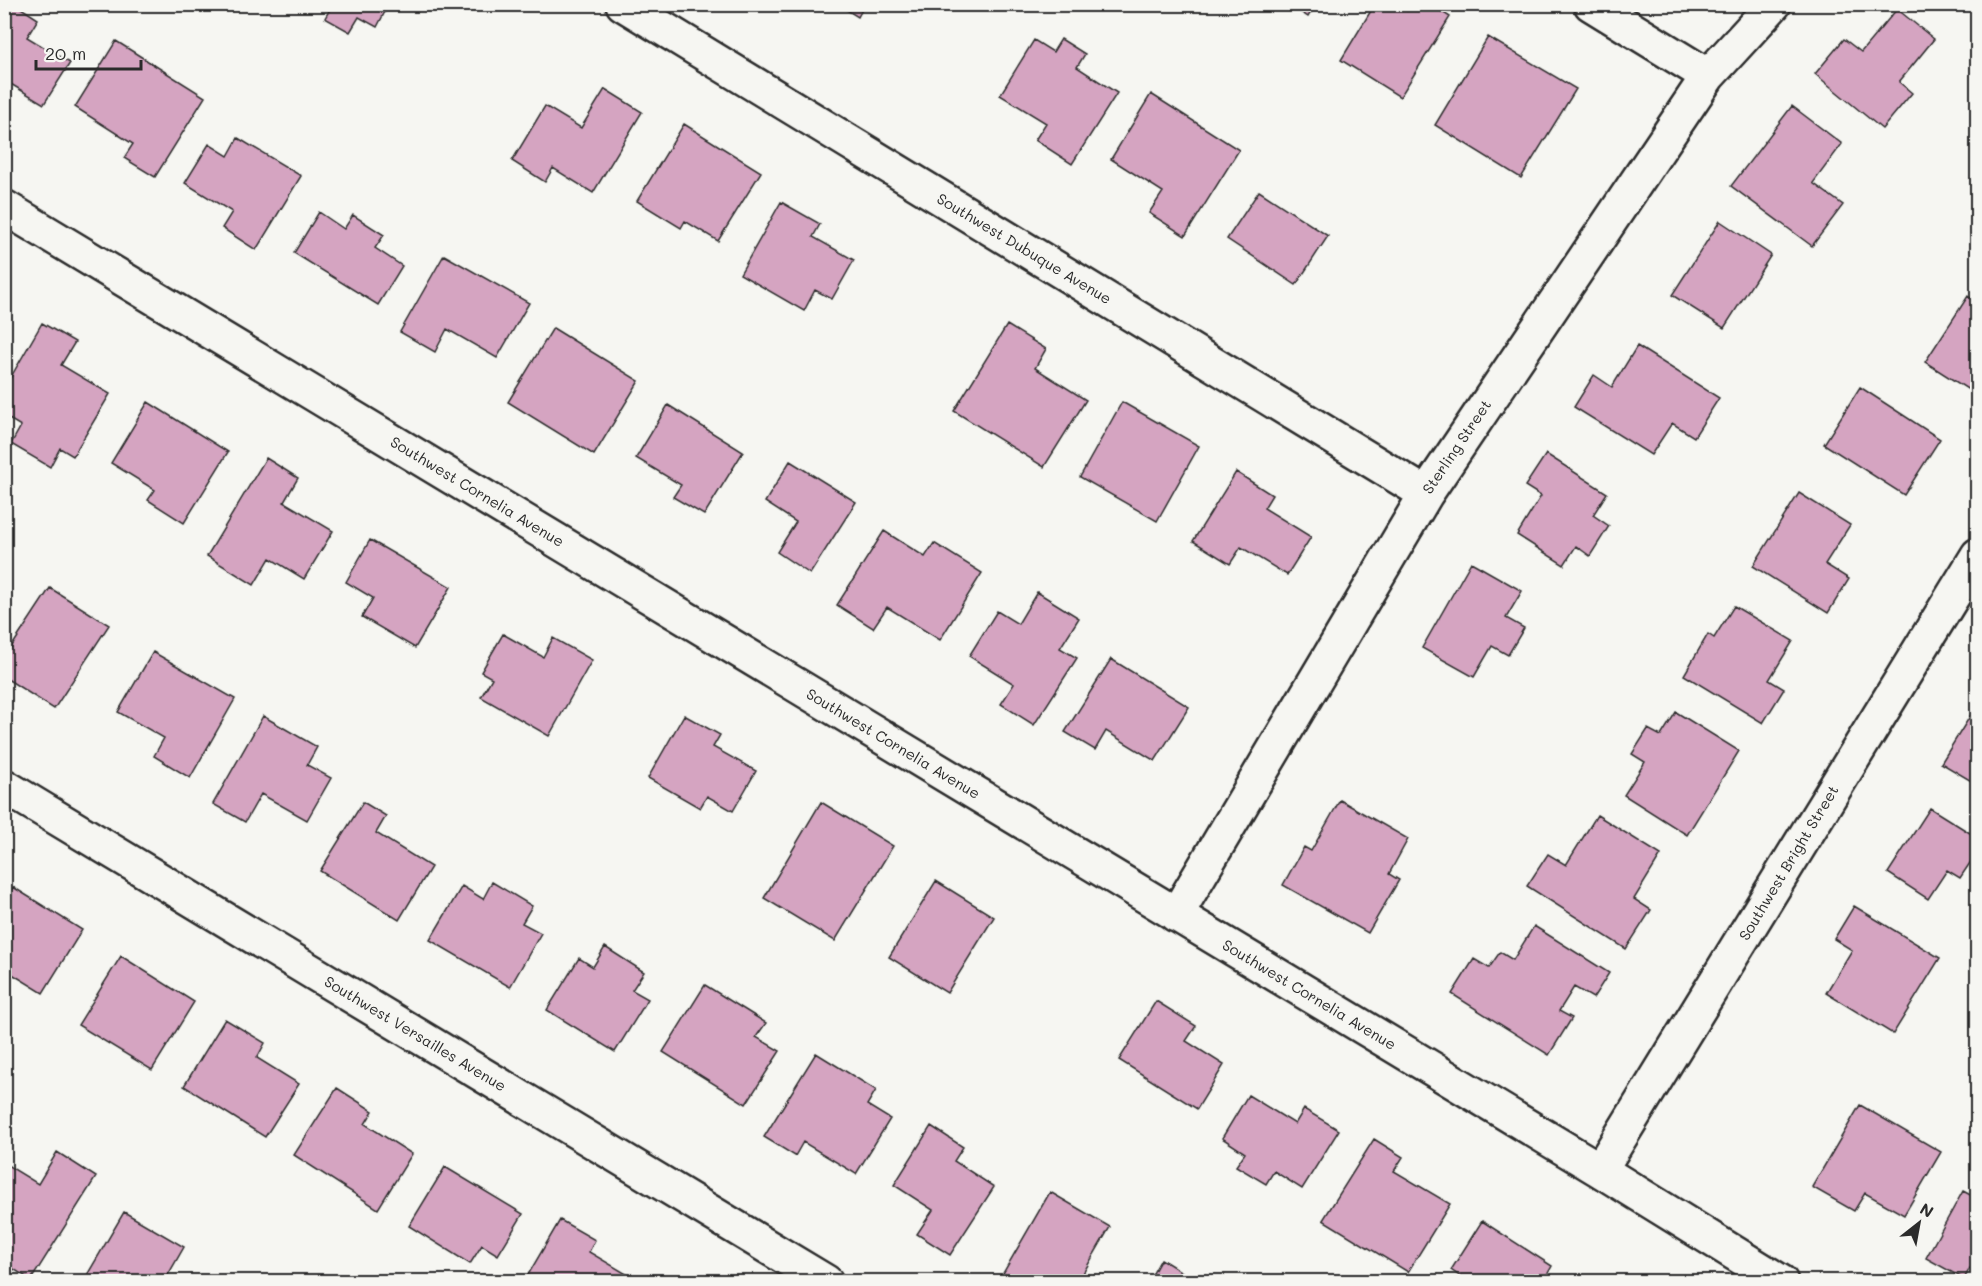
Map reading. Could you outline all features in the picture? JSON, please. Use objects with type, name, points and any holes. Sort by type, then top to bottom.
[{"type":"street","name":"Southwest Dubuque Avenue","points":[[623,4],[1425,494]]},
{"type":"street","points":[[1592,4],[1708,75]]},
{"type":"street","name":"Sterling Street","points":[[1176,915],[1425,494],[1708,75],[1774,4]]},
{"type":"street","name":"Southwest Cornelia Avenue","points":[[4,207],[1781,1281]]},
{"type":"street","name":"Southwest Bright Street","points":[[1600,1170],[1977,555]]},
{"type":"street","name":"Southwest Versailles Avenue","points":[[4,786],[826,1281]]},
{"type":"building","points":[[4,4],[15,4],[38,19],[27,37],[70,63],[44,104],[4,80]]},
{"type":"building","points":[[333,4],[389,4],[377,27],[359,17],[350,32],[325,18]]},
{"type":"building","points":[[837,4],[865,4],[858,17]]},
{"type":"building","points":[[1288,4],[1316,4],[1308,17]]},
{"type":"building","points":[[1375,4],[1397,4],[1407,11],[1411,4],[1430,4],[1450,17],[1400,97],[1341,60]]},
{"type":"building","points":[[1897,9],[1934,39],[1899,82],[1912,93],[1882,129],[1815,74],[1844,39],[1861,52]]},
{"type":"building","points":[[1488,37],[1576,89],[1521,178],[1435,125]]},
{"type":"building","points":[[1061,39],[1085,54],[1077,67],[1117,93],[1072,164],[1035,140],[1046,123],[1000,95],[1034,40],[1053,52]]},
{"type":"building","points":[[116,41],[205,97],[155,177],[124,158],[133,144],[75,107]]},
{"type":"building","points":[[605,89],[642,112],[593,193],[553,168],[545,182],[512,161],[545,106],[581,128]]},
{"type":"building","points":[[1151,94],[1239,150],[1185,236],[1149,213],[1163,192],[1111,159]]},
{"type":"building","points":[[1792,106],[1842,144],[1813,183],[1843,205],[1812,246],[1731,186]]},
{"type":"building","points":[[684,124],[761,172],[718,241],[685,221],[681,228],[637,201]]},
{"type":"building","points":[[238,138],[301,176],[256,250],[222,228],[232,212],[185,183],[209,144],[228,156]]},
{"type":"building","points":[[1259,191],[1328,236],[1296,285],[1227,239]]},
{"type":"building","points":[[781,202],[820,224],[813,237],[854,260],[832,299],[815,290],[804,311],[740,274]]},
{"type":"building","points":[[319,212],[344,229],[353,215],[384,235],[375,248],[402,266],[378,305],[294,253]]},
{"type":"building","points":[[1720,221],[1771,255],[1724,328],[1672,295]]},
{"type":"building","points":[[444,255],[529,303],[497,358],[447,329],[435,352],[400,332]]},
{"type":"building","points":[[1968,296],[1978,303],[1978,383],[1972,392],[1925,362]]},
{"type":"building","points":[[42,323],[75,342],[61,365],[110,394],[73,456],[60,448],[50,467],[11,444],[21,426],[4,416],[4,389]]},
{"type":"building","points":[[1007,325],[1046,349],[1035,368],[1086,400],[1044,467],[954,411]]},
{"type":"building","points":[[553,328],[639,381],[594,455],[508,402]]},
{"type":"building","points":[[1637,346],[1719,398],[1694,437],[1672,423],[1651,455],[1574,407],[1594,375],[1612,387]]},
{"type":"building","points":[[1860,387],[1940,439],[1904,495],[1824,444]]},
{"type":"building","points":[[148,402],[228,452],[184,523],[148,500],[155,490],[111,463]]},
{"type":"building","points":[[1122,402],[1199,446],[1157,521],[1080,477]]},
{"type":"building","points":[[668,405],[743,452],[704,515],[673,497],[681,485],[636,458]]},
{"type":"building","points":[[1546,454],[1607,493],[1593,515],[1609,526],[1590,556],[1576,546],[1564,565],[1517,535],[1541,496],[1525,486]]},
{"type":"building","points":[[266,458],[298,478],[284,502],[333,531],[304,579],[270,558],[254,585],[207,556]]},
{"type":"building","points":[[790,461],[856,502],[810,574],[777,552],[796,522],[765,502]]},
{"type":"building","points":[[1236,472],[1272,495],[1264,508],[1311,537],[1287,575],[1241,547],[1230,564],[1193,541]]},
{"type":"building","points":[[1799,493],[1850,525],[1825,564],[1849,579],[1828,613],[1753,566]]},
{"type":"building","points":[[884,531],[925,557],[934,543],[982,573],[940,640],[887,607],[873,628],[837,605]]},
{"type":"building","points":[[370,540],[451,587],[415,648],[362,617],[373,598],[346,582]]},
{"type":"building","points":[[1471,562],[1522,591],[1506,618],[1524,628],[1508,655],[1492,646],[1474,677],[1422,648]]},
{"type":"building","points":[[50,588],[109,625],[54,709],[4,677],[4,658]]},
{"type":"building","points":[[1037,592],[1079,618],[1060,648],[1077,658],[1034,725],[1001,704],[1014,684],[969,656],[997,611],[1018,624]]},
{"type":"building","points":[[1734,606],[1793,641],[1769,680],[1784,689],[1763,723],[1684,675],[1708,634],[1714,638]]},
{"type":"building","points":[[503,634],[543,657],[553,638],[592,660],[549,736],[481,697],[492,678],[481,672]]},
{"type":"building","points":[[153,652],[235,699],[190,778],[154,756],[164,738],[118,712]]},
{"type":"building","points":[[1111,659],[1189,707],[1155,761],[1106,731],[1095,750],[1065,732]]},
{"type":"building","points":[[1978,706],[1978,785],[1941,763]]},
{"type":"building","points":[[1676,712],[1739,751],[1687,835],[1624,795],[1645,762],[1632,754],[1648,729],[1661,736]]},
{"type":"building","points":[[684,715],[720,735],[713,747],[756,771],[733,811],[707,796],[700,808],[648,778]]},
{"type":"building","points":[[263,716],[317,747],[307,765],[331,778],[307,820],[261,794],[245,822],[213,804]]},
{"type":"building","points":[[1340,800],[1408,839],[1389,874],[1399,880],[1368,933],[1283,885],[1304,847],[1311,851]]},
{"type":"building","points":[[363,802],[386,816],[376,833],[431,867],[399,920],[320,871]]},
{"type":"building","points":[[821,802],[893,846],[835,941],[764,898]]},
{"type":"building","points":[[1930,808],[1978,838],[1978,851],[1960,878],[1947,870],[1928,899],[1888,873]]},
{"type":"building","points":[[1597,815],[1661,855],[1634,899],[1651,910],[1626,949],[1527,886],[1548,854],[1566,865]]},
{"type":"building","points":[[936,881],[994,917],[947,993],[889,957]]},
{"type":"building","points":[[492,882],[532,906],[522,923],[541,933],[510,987],[430,940],[462,886],[483,899]]},
{"type":"building","points":[[13,887],[82,930],[43,993],[4,969],[4,900]]},
{"type":"building","points":[[1854,906],[1940,958],[1893,1034],[1826,993],[1852,950],[1834,939]]},
{"type":"building","points":[[1534,926],[1609,973],[1593,998],[1574,987],[1559,1011],[1572,1018],[1549,1055],[1452,994],[1474,959],[1489,968],[1500,952],[1513,960]]},
{"type":"building","points":[[605,947],[644,972],[632,990],[648,999],[615,1052],[547,1010],[579,958],[593,967]]},
{"type":"building","points":[[121,956],[194,1002],[152,1070],[78,1025]]},
{"type":"building","points":[[705,985],[766,1023],[756,1037],[780,1051],[746,1104],[663,1052]]},
{"type":"building","points":[[1156,1001],[1196,1026],[1186,1041],[1224,1065],[1197,1109],[1119,1060]]},
{"type":"building","points":[[225,1019],[265,1043],[257,1058],[299,1084],[265,1137],[184,1086]]},
{"type":"building","points":[[816,1053],[876,1090],[867,1105],[890,1119],[856,1174],[803,1142],[795,1156],[764,1137]]},
{"type":"building","points":[[337,1088],[373,1111],[365,1124],[412,1154],[378,1209],[294,1155]]},
{"type":"building","points":[[1248,1095],[1295,1124],[1304,1109],[1339,1130],[1302,1189],[1274,1171],[1266,1184],[1236,1166],[1245,1153],[1222,1138]]},
{"type":"building","points":[[1860,1105],[1941,1152],[1904,1215],[1865,1193],[1854,1211],[1812,1187]]},
{"type":"building","points":[[931,1126],[963,1147],[954,1161],[994,1187],[950,1255],[917,1234],[933,1210],[894,1185]]},
{"type":"building","points":[[1374,1139],[1403,1157],[1394,1171],[1450,1204],[1408,1272],[1323,1220]]},
{"type":"building","points":[[57,1152],[96,1177],[31,1280],[4,1263],[4,1163],[38,1184]]},
{"type":"building","points":[[445,1167],[523,1214],[498,1255],[482,1245],[470,1264],[409,1226]]},
{"type":"building","points":[[1963,1191],[1978,1199],[1978,1273],[1970,1268],[1964,1279],[1926,1258]]},
{"type":"building","points":[[1050,1192],[1110,1227],[1078,1282],[1052,1282],[1045,1278],[1043,1282],[998,1282]]},
{"type":"building","points":[[124,1212],[184,1247],[164,1282],[83,1282]]},
{"type":"building","points":[[560,1220],[595,1240],[589,1252],[640,1282],[525,1280]]},
{"type":"building","points":[[1482,1221],[1552,1266],[1543,1282],[1468,1282],[1451,1270]]},
{"type":"building","points":[[1161,1259],[1198,1282],[1148,1282]]}]
